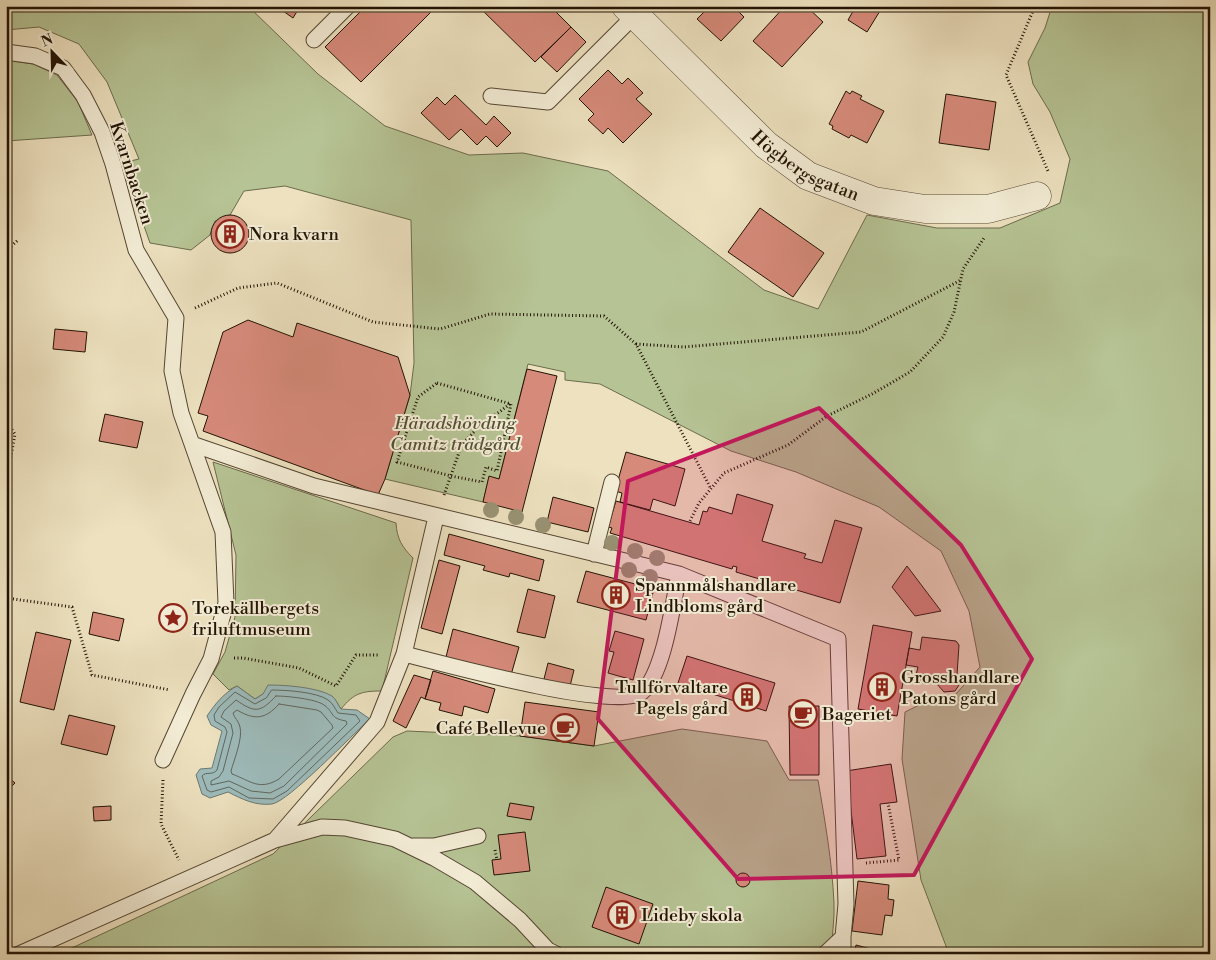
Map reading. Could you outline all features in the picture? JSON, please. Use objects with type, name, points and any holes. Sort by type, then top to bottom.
[{"type":"street","name":"Högbergsgatan","points":[[630,10],[766,145],[808,176],[874,201],[925,209],[988,209],[1037,196]]},
{"type":"lane","points":[[314,40],[348,6]]},
{"type":"lane","points":[[491,96],[548,102],[630,10]]},
{"type":"lane","name":"Kvarnbacken","points":[[6,52],[35,56],[63,68],[83,95],[102,132],[114,164],[136,250],[176,318]]},
{"type":"lane","points":[[163,760],[193,694],[211,660],[226,602],[223,532],[181,413],[172,370],[176,318]]},
{"type":"lane","points":[[192,444],[314,486],[436,517],[679,574],[838,639],[846,866],[843,954]]},
{"type":"lane","points":[[594,554],[612,482]]},
{"type":"lane","points":[[275,840],[377,722],[404,654],[436,517]]},
{"type":"lane","points":[[404,654],[496,677],[582,694],[625,698],[640,694],[650,683],[665,645],[679,574]]},
{"type":"lane","points":[[19,954],[275,840],[322,827],[345,828],[395,839],[434,858],[475,882],[520,920],[548,950],[556,954]]},
{"type":"lane","points":[[408,846],[434,846],[478,836]]},
{"type":"lane","points":[[825,954],[843,937]]},
{"type":"path","points":[[1035,6],[1006,75],[1050,174],[1037,196]]},
{"type":"path","points":[[690,522],[699,503],[724,473],[788,445],[827,416],[872,394],[910,372],[943,338],[954,312],[963,269],[989,231]]},
{"type":"path","points":[[6,251],[18,240]]},
{"type":"path","points":[[636,344],[684,347],[861,332],[961,280]]},
{"type":"path","points":[[176,318],[238,288],[277,283],[374,322],[440,329],[490,314],[604,316],[636,344],[711,489]]},
{"type":"path","points":[[436,383],[510,404],[497,471],[486,467],[482,482],[397,462],[418,397],[436,383]]},
{"type":"path","points":[[436,517],[462,444],[479,427],[510,404]]},
{"type":"path","points":[[6,421],[15,434],[6,484]]},
{"type":"path","points":[[6,598],[72,607],[92,675],[193,694]]},
{"type":"path","points":[[211,660],[243,658],[299,668],[336,686],[356,655],[404,654]]},
{"type":"path","points":[[163,760],[161,824],[187,879]]},
{"type":"path","points":[[846,866],[899,860],[888,803]]},
{"type":"highlighted area","points":[[819,408],[961,545],[1032,659],[914,875],[738,879],[598,719],[628,481]]},
{"type":"green space","name":"Häradshövding Camitz trädgård","points":[[6,6],[248,6],[318,74],[385,126],[469,155],[523,153],[608,171],[764,290],[818,309],[867,215],[937,228],[1000,228],[1060,203],[1070,159],[1050,112],[1033,84],[1028,62],[1045,28],[1052,6],[1210,6],[1210,954],[949,954],[921,880],[902,759],[905,712],[929,700],[955,695],[980,667],[969,611],[941,551],[879,507],[796,472],[731,451],[600,384],[565,380],[565,372],[528,364],[499,479],[489,477],[483,502],[385,479],[410,395],[414,363],[411,220],[285,186],[244,191],[230,215],[215,221],[210,235],[191,250],[150,243],[122,163],[139,159],[107,82],[79,44],[39,27],[6,30]]},
{"type":"green space","points":[[6,36],[12,61],[33,64],[57,75],[78,102],[92,135],[6,141]]},
{"type":"green space","points":[[213,462],[396,523],[401,542],[413,558],[382,691],[354,696],[341,709],[333,697],[263,694],[255,699],[237,686],[229,690],[213,674],[225,652],[235,617],[236,555]]},
{"type":"green space","points":[[682,729],[767,741],[789,780],[818,780],[833,887],[832,954],[59,954],[273,854],[393,737],[407,731],[520,736],[594,746]]},
{"type":"water","points":[[268,685],[318,690],[332,696],[341,709],[357,710],[370,719],[306,780],[292,792],[272,804],[254,803],[228,792],[210,798],[202,794],[196,775],[200,769],[212,768],[222,731],[211,725],[207,716],[220,699],[237,686],[255,699],[263,694]]},
{"type":"building","points":[[276,6],[297,6],[299,8],[293,18]]},
{"type":"building","points":[[366,6],[431,6],[434,9],[361,82],[325,47]]},
{"type":"building","points":[[478,6],[550,6],[571,27],[535,62]]},
{"type":"building","points":[[710,6],[733,6],[744,17],[721,41],[697,19]]},
{"type":"building","points":[[785,6],[806,6],[823,22],[782,67],[753,41]]},
{"type":"building","points":[[856,6],[883,6],[867,32],[848,20]]},
{"type":"building","points":[[571,27],[586,42],[557,72],[541,57]]},
{"type":"building","points":[[608,70],[622,84],[628,78],[643,93],[636,99],[652,114],[623,143],[608,128],[603,134],[588,120],[594,114],[579,99]]},
{"type":"building","points":[[846,91],[850,94],[852,91],[862,96],[860,99],[884,111],[867,143],[851,135],[849,138],[832,129],[833,126],[829,124]]},
{"type":"building","points":[[946,94],[996,102],[989,150],[939,143]]},
{"type":"building","points":[[455,95],[486,125],[494,116],[511,133],[497,147],[486,136],[477,145],[461,129],[449,140],[421,113],[437,97],[445,105]]},
{"type":"building","points":[[760,208],[824,253],[793,297],[728,252]]},
{"type":"building","name":"Nora kvarn","points":[[230,215],[243,221],[249,234],[243,247],[230,253],[217,247],[211,234],[217,221]]},
{"type":"building","points":[[248,320],[293,337],[297,323],[398,357],[410,395],[385,479],[378,495],[203,431],[208,416],[198,413],[223,332]]},
{"type":"building","points":[[55,329],[87,332],[85,352],[53,349]]},
{"type":"building","points":[[527,369],[557,376],[522,512],[483,502],[489,476],[499,479]]},
{"type":"building","points":[[105,414],[143,422],[137,448],[99,441]]},
{"type":"building","points":[[626,452],[685,469],[675,506],[653,499],[650,510],[620,502],[622,493],[615,491]]},
{"type":"building","points":[[737,494],[773,505],[762,541],[806,554],[804,558],[822,563],[835,520],[862,528],[840,603],[736,572],[737,567],[733,566],[732,569],[610,533],[612,528],[608,527],[616,501],[699,525],[703,511],[707,512],[709,507],[732,514]]},
{"type":"building","points":[[553,497],[594,508],[588,532],[547,522]]},
{"type":"building","points":[[449,534],[544,560],[539,581],[510,573],[509,577],[483,570],[485,566],[444,555]]},
{"type":"building","points":[[439,560],[460,566],[442,634],[421,628]]},
{"type":"building","points":[[907,566],[941,611],[915,616],[892,587]]},
{"type":"building","name":"Spannmålshandlare Lindbloms gård","points":[[586,571],[654,589],[646,620],[577,602]]},
{"type":"building","points":[[528,589],[555,596],[545,638],[517,632]]},
{"type":"building","points":[[93,612],[124,619],[119,641],[89,634]]},
{"type":"building","name":"Grosshandlare Patons gård","points":[[873,625],[912,632],[897,716],[858,709]]},
{"type":"building","points":[[453,629],[519,647],[511,675],[446,657]]},
{"type":"building","points":[[615,631],[644,639],[633,680],[608,673],[614,652],[609,651]]},
{"type":"building","points":[[36,632],[71,640],[54,710],[20,702]]},
{"type":"building","points":[[922,637],[956,641],[959,645],[957,675],[959,685],[955,691],[944,692],[936,683],[915,679],[918,667],[906,665],[909,648],[920,650]]},
{"type":"building","name":"Tullförvaltare Pagels gård","points":[[687,656],[775,683],[766,711],[678,683]]},
{"type":"building","points":[[548,663],[574,670],[570,686],[544,679]]},
{"type":"building","points":[[433,671],[495,689],[488,713],[464,706],[462,716],[439,710],[441,703],[425,699]]},
{"type":"building","points":[[414,675],[431,680],[425,699],[421,697],[406,728],[393,721]]},
{"type":"building","points":[[525,702],[599,712],[594,746],[520,736]]},
{"type":"building","points":[[789,706],[819,706],[819,775],[790,775]]},
{"type":"building","points":[[69,715],[115,726],[107,755],[61,744]]},
{"type":"building","points":[[891,764],[897,802],[880,804],[886,856],[857,859],[846,771]]},
{"type":"building","points":[[8,777],[15,783],[8,790],[6,789],[6,779]]},
{"type":"building","points":[[510,803],[534,807],[531,820],[507,816]]},
{"type":"building","points":[[111,806],[111,820],[94,821],[93,807]]},
{"type":"building","points":[[525,832],[530,871],[494,875],[492,860],[501,859],[498,835]]},
{"type":"building","points":[[743,873],[748,875],[750,880],[748,885],[743,887],[738,885],[736,880],[738,875]]},
{"type":"building","points":[[858,881],[889,885],[888,899],[894,900],[892,916],[885,915],[882,935],[852,931]]},
{"type":"building","name":"Lideby skola","points":[[606,887],[653,904],[639,944],[592,927]]},
{"type":"building","points":[[856,945],[890,954],[854,954]]},
{"type":"place","name":"Nora kvarn","points":[[230,234]]},
{"type":"place","name":"Spannmålshandlare Lindbloms gård","points":[[616,595]]},
{"type":"place","name":"Torekällbergets friluftmuseum","points":[[173,618]]},
{"type":"place","name":"Grosshandlare Patons gård","points":[[882,687]]},
{"type":"place","name":"Tullförvaltare Pagels gård","points":[[747,697]]},
{"type":"place","name":"Bageriet","points":[[803,714]]},
{"type":"place","name":"Café Bellevue","points":[[565,728]]},
{"type":"place","name":"Lideby skola","points":[[622,915]]}]
